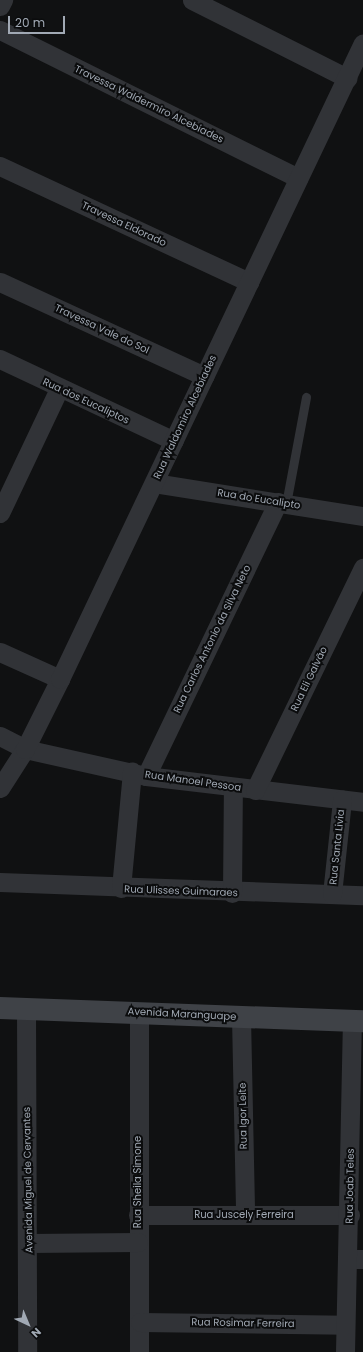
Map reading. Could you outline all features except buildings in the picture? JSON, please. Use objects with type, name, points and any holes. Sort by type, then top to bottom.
[{"type":"main road","name":"Avenida Maranguape","points":[[0,1008],[357,1021]]},
{"type":"street","points":[[0,6],[3,0]]},
{"type":"street","points":[[192,0],[347,78]]},
{"type":"street","name":"Travessa Waldermiro Alcebiades","points":[[0,30],[298,178]]},
{"type":"street","name":"Rua Waldomiro Alcebíades","points":[[0,788],[25,749],[60,679],[363,43]]},
{"type":"street","name":"Travessa Eldorado","points":[[0,166],[249,282]]},
{"type":"street","name":"Travessa Vale do Sol","points":[[0,282],[204,376]]},
{"type":"street","name":"Rua dos Eucaliptos","points":[[0,359],[59,389],[174,441]]},
{"type":"street","points":[[0,512],[59,389]]},
{"type":"street","name":"Rua do Eucalipto","points":[[154,483],[363,516]]},
{"type":"street","name":"Rua Carlos Antonio da Silva Neto","points":[[139,774],[282,503]]},
{"type":"street","name":"Rua Eli Galvão","points":[[255,790],[363,568]]},
{"type":"street","points":[[0,652],[60,679]]},
{"type":"street","name":"Rua Manoel Pessoa","points":[[0,736],[25,749],[139,774],[233,788],[363,802]]},
{"type":"street","points":[[121,888],[139,774]]},
{"type":"street","points":[[232,893],[233,788]]},
{"type":"street","name":"Rua Santa Livia","points":[[332,894],[342,800]]},
{"type":"street","name":"Rua Ulisses Guimaraes","points":[[0,882],[232,893],[363,895]]},
{"type":"street","name":"Avenida Miguel de Cervantes","points":[[26,1009],[29,1243],[27,1352]]},
{"type":"street","name":"Rua Sheila Simone","points":[[138,1012],[139,1352]]},
{"type":"street","name":"Rua Igor Leite","points":[[241,1017],[245,1215]]},
{"type":"street","name":"Rua Joab Teles","points":[[345,1352],[345,1325],[355,1259],[350,1215],[357,1021]]},
{"type":"street","name":"Rua Juscely Ferreira","points":[[138,1215],[350,1215]]},
{"type":"street","points":[[29,1243],[138,1242]]},
{"type":"street","name":"Rua Rosimar Ferreira","points":[[140,1322],[345,1325]]},
{"type":"lane","points":[[282,503],[306,397]]}]
